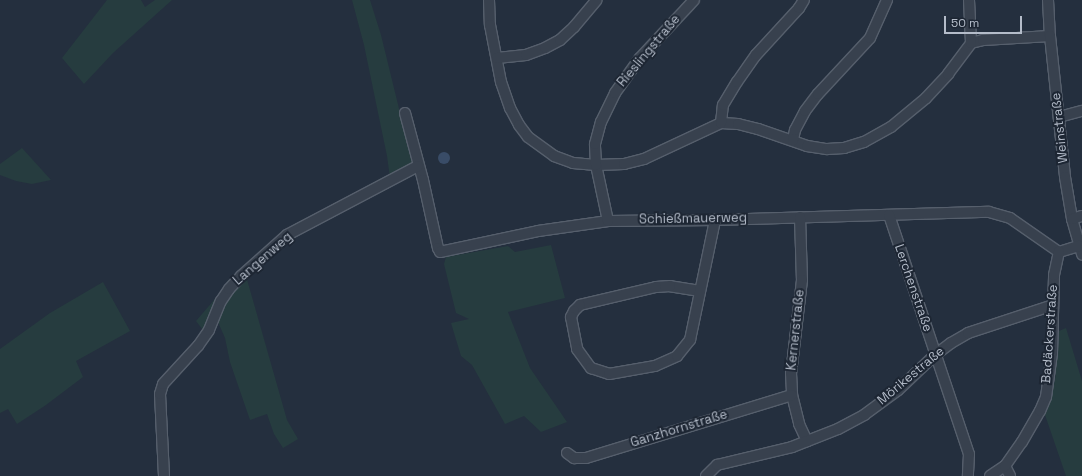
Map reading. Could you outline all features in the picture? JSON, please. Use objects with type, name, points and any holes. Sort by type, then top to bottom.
[{"type":"street","points":[[489,0],[490,25],[501,82],[510,108],[528,137],[554,156],[573,163],[596,165],[624,164],[644,158],[721,123],[738,124],[758,129],[807,146],[833,148],[864,142],[881,134],[926,98],[948,74],[971,43],[969,0]]},
{"type":"street","points":[[497,58],[526,55],[545,48],[560,40],[574,27],[597,0]]},
{"type":"street","name":"Rieslingstraße","points":[[608,221],[596,165],[595,144],[601,122],[614,93],[640,58],[694,0]]},
{"type":"street","points":[[721,123],[723,105],[737,82],[756,55],[799,8],[804,0]]},
{"type":"street","points":[[793,140],[795,130],[809,106],[870,38],[886,0]]},
{"type":"street","name":"Weinstraße","points":[[1048,0],[1050,36],[1065,177],[1077,217],[1081,251]]},
{"type":"street","points":[[971,43],[983,40],[1050,36]]},
{"type":"street","points":[[1059,117],[1082,111]]},
{"type":"street","name":"Schießmauerweg","points":[[405,113],[440,252],[538,232],[608,221],[715,220],[989,212],[1010,218],[1058,252]]},
{"type":"street","name":"Langenweg","points":[[164,476],[160,394],[163,384],[206,335],[221,301],[229,289],[241,276],[287,235],[418,166]]},
{"type":"street","name":"Lerchenstraße","points":[[890,215],[935,355],[969,454],[970,465],[968,476]]},
{"type":"street","name":"Kernerstraße","points":[[800,217],[802,280],[791,373],[792,395],[806,441]]},
{"type":"street","points":[[700,291],[670,286],[656,287],[580,305],[571,317],[577,349],[591,368],[609,374],[655,366],[678,356],[690,340],[715,220]]},
{"type":"street","points":[[1058,252],[1081,251]]},
{"type":"street","name":"Badäckerstraße","points":[[1005,466],[1040,411],[1046,397],[1052,353],[1054,275],[1058,252]]},
{"type":"street","name":"Mörikestraße","points":[[706,476],[717,465],[765,454],[838,429],[864,415],[898,390],[935,355],[968,333],[1053,305]]},
{"type":"street","name":"Ganzhornstraße","points":[[567,453],[574,458],[586,458],[792,395]]},
{"type":"street","points":[[990,476],[1005,466],[1010,476]]},
{"type":"green space","points":[[107,0],[141,0],[145,7],[155,0],[172,0],[113,53],[84,84],[62,58]]},
{"type":"green space","points":[[352,0],[370,0],[381,35],[415,174],[391,186],[387,156],[364,45]]},
{"type":"green space","points":[[22,148],[51,180],[32,184],[16,181],[0,175],[0,164]]},
{"type":"green space","points":[[551,245],[565,298],[508,312],[530,368],[567,422],[541,432],[524,416],[505,424],[472,365],[461,356],[451,323],[469,319],[456,313],[444,264],[446,257],[508,246],[515,252]]},
{"type":"green space","points":[[246,276],[287,420],[298,439],[283,448],[274,434],[267,414],[250,420],[230,362],[225,338],[214,313],[203,330],[196,321],[232,279]]},
{"type":"green space","points":[[103,282],[130,331],[76,361],[83,377],[46,405],[17,424],[8,409],[0,413],[0,349],[50,313]]},
{"type":"green space","points":[[1066,328],[1082,381],[1082,476],[1066,476],[1045,415],[1050,403],[1055,380],[1059,331]]},
{"type":"water","points":[[444,152],[448,154],[450,158],[448,162],[444,164],[440,162],[438,158],[440,154]]}]
